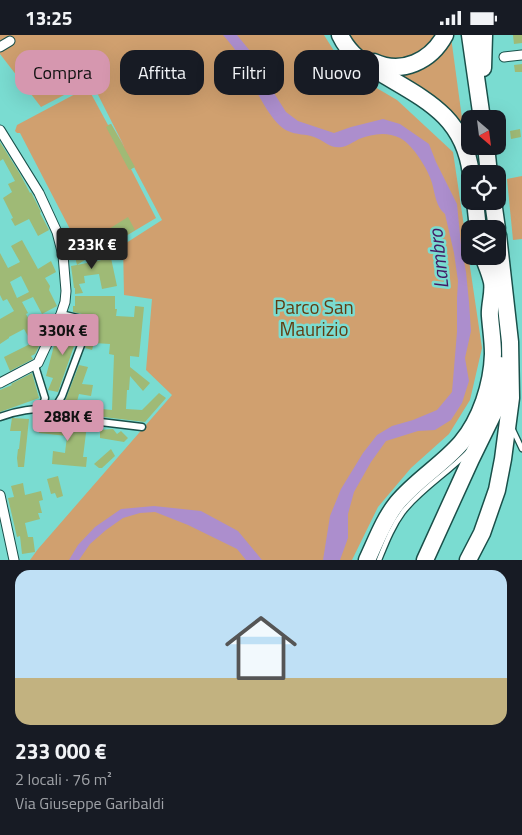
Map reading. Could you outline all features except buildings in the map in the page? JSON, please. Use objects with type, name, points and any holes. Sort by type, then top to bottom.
[{"type":"highway","points":[[340,35],[350,52],[363,63],[414,93],[442,113],[460,135],[466,149],[469,165]]},
{"type":"highway","points":[[345,35],[361,55],[376,63],[385,67],[405,67],[424,59],[438,46],[445,35]]},
{"type":"highway","points":[[460,35],[470,110]]},
{"type":"highway","points":[[470,35],[481,110]]},
{"type":"highway","points":[[480,101],[483,89],[484,35]]},
{"type":"highway","points":[[367,560],[386,519],[396,504],[462,443],[481,408],[487,391],[493,355],[490,313],[492,283],[486,265]]},
{"type":"highway","points":[[425,560],[470,459],[485,431],[500,391],[498,328],[490,265]]},
{"type":"highway","points":[[468,560],[482,533],[496,490],[511,398],[510,342],[501,265]]},
{"type":"street","points":[[0,47],[10,41]]},
{"type":"street","points":[[504,57],[522,55]]},
{"type":"street","points":[[0,130],[39,193],[57,232],[63,255],[66,285],[66,296],[61,314],[41,359],[33,367],[0,383]]},
{"type":"street","points":[[55,408],[62,396],[90,321],[61,314]]},
{"type":"street","points":[[33,367],[36,369],[45,398],[42,408]]},
{"type":"street","points":[[0,417],[42,408],[55,408]]},
{"type":"street","points":[[55,408],[59,417],[142,427]]},
{"type":"street","points":[[0,495],[14,560]]},
{"type":"lane","points":[[508,421],[522,449]]},
{"type":"lane","points":[[379,560],[394,525],[404,511],[418,496],[454,465],[485,431]]},
{"type":"green space","name":"Parco San Maurizio","points":[[0,35],[324,35],[333,50],[294,50],[294,95],[379,95],[379,89],[397,100],[453,152],[463,220],[461,220],[461,265],[470,265],[482,348],[470,400],[449,434],[411,468],[378,507],[352,560],[30,560],[172,395],[146,370],[152,299],[124,295],[123,245],[162,220],[134,167],[131,169],[156,218],[104,249],[75,256],[71,241],[73,235],[20,133],[15,131],[17,125],[73,95],[92,95],[108,125],[111,124],[124,146],[98,95],[110,95],[110,50],[15,50],[15,73],[0,54]]},
{"type":"green space","points":[[349,35],[442,35],[410,62],[379,60],[379,50],[360,50]]},
{"type":"green space","points":[[451,37],[461,111],[461,131],[389,71]]},
{"type":"green space","name":"Parco San Maurizio","points":[[32,95],[64,95],[41,107]]},
{"type":"green space","points":[[522,176],[522,239],[513,240],[507,179]]},
{"type":"shaded area","points":[[223,35],[237,35],[249,50],[235,50]]},
{"type":"shaded area","points":[[275,95],[286,112],[298,121],[334,133],[383,119],[400,124],[429,144],[457,204],[461,265],[465,265],[466,272],[471,331],[465,358],[469,381],[462,403],[451,420],[435,430],[418,431],[386,441],[371,462],[354,492],[348,514],[348,538],[340,560],[323,560],[330,516],[341,489],[363,453],[377,435],[392,426],[437,410],[452,392],[457,332],[458,281],[454,253],[445,214],[438,204],[430,177],[424,164],[405,141],[395,136],[379,134],[364,137],[342,147],[331,146],[314,137],[288,131],[273,118],[259,96]]},
{"type":"shaded area","points":[[154,506],[201,511],[238,531],[262,560],[246,560],[237,549],[188,525],[155,512],[140,513],[123,518],[90,544],[79,560],[69,560],[78,545],[95,527],[121,509]]},
{"type":"water label","name":"Lambro","points":[[438,259]]}]
